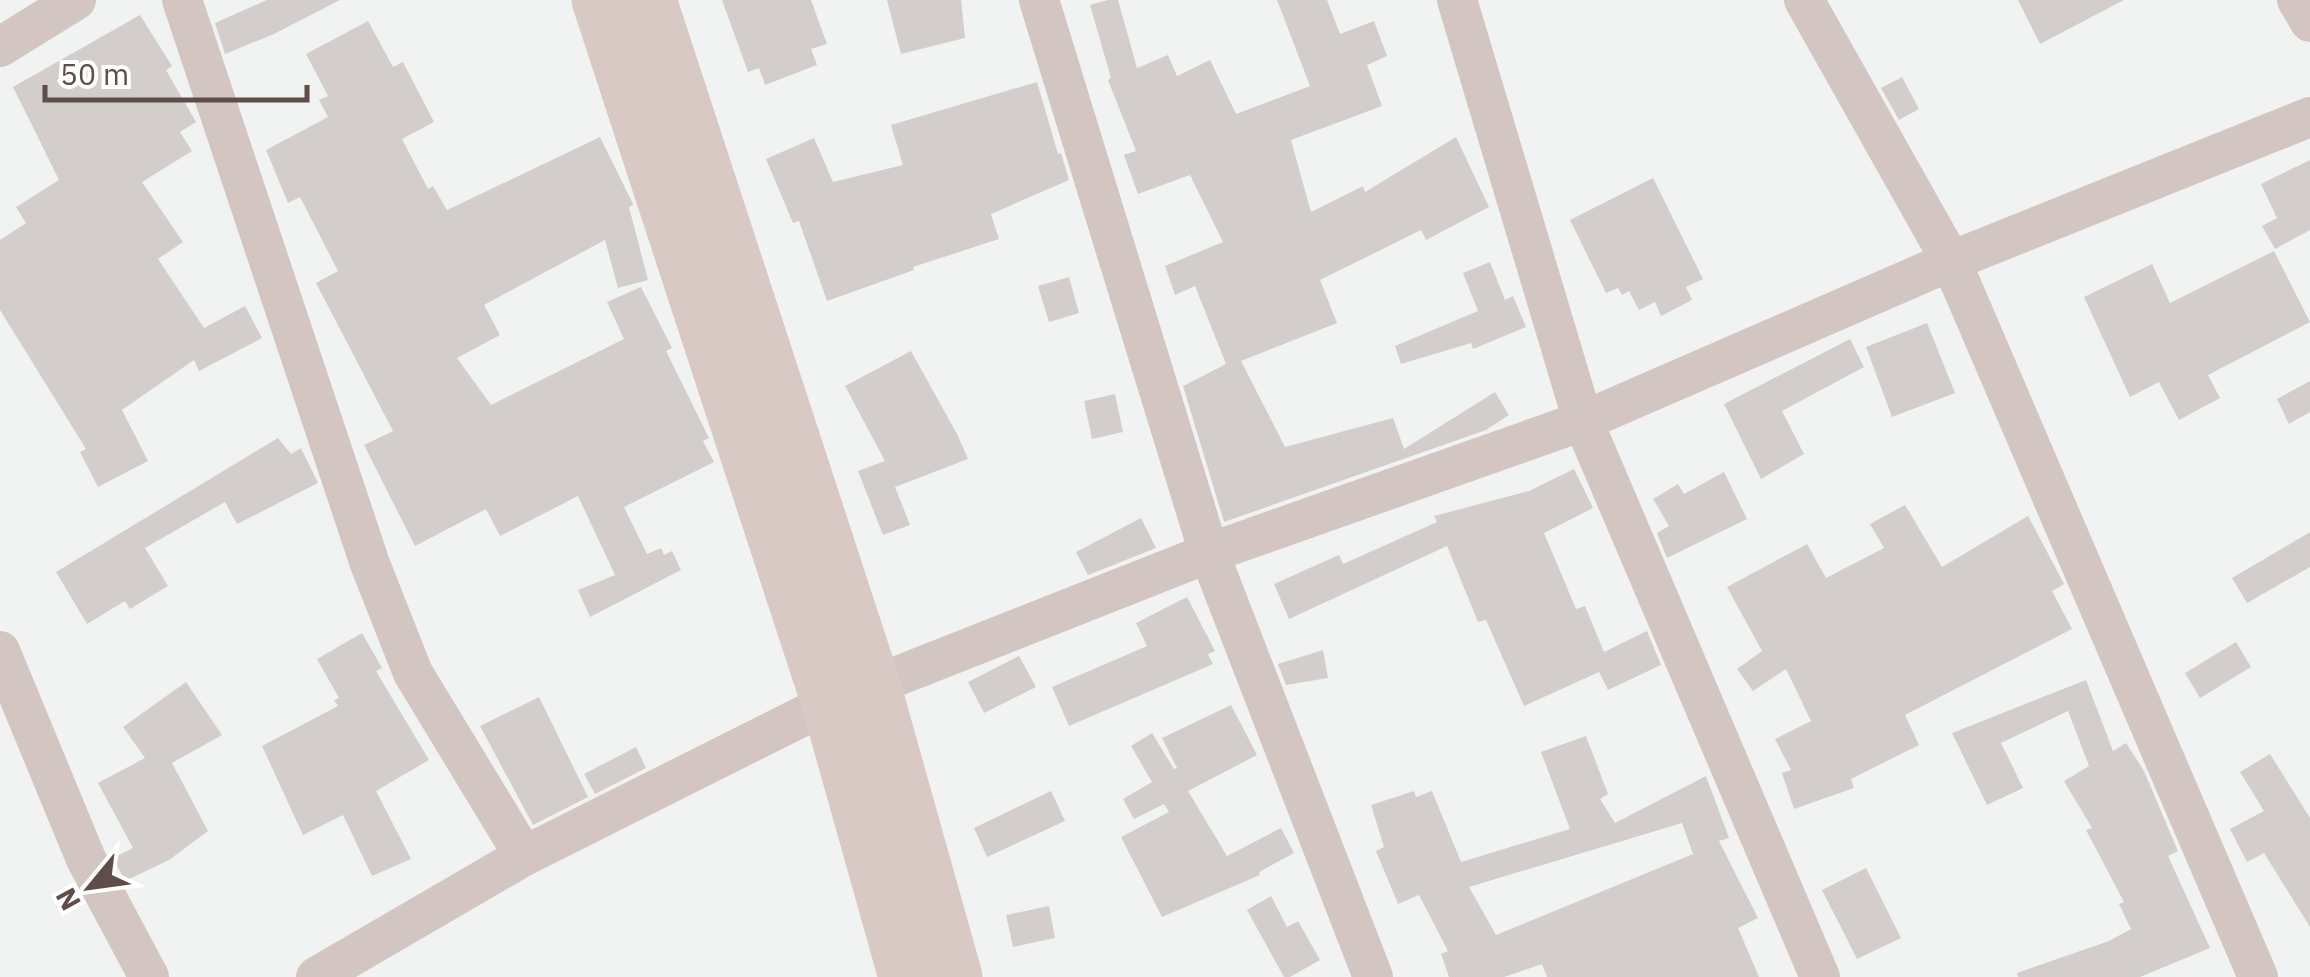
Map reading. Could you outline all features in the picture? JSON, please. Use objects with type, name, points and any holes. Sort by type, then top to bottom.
[{"type":"street","points":[[0,46],[76,0]]},
{"type":"street","points":[[182,0],[370,564],[413,673],[524,856]]},
{"type":"street","points":[[599,0],[956,977]]},
{"type":"street","points":[[649,0],[851,694],[906,977]]},
{"type":"street","points":[[1039,0],[1209,553],[1373,977]]},
{"type":"street","points":[[1457,0],[1583,421],[1820,977]]},
{"type":"street","points":[[1804,0],[1950,261],[2258,977]]},
{"type":"street","points":[[2297,0],[2310,22]]},
{"type":"street","points":[[316,977],[524,856],[851,694],[1209,553],[1583,421],[1950,261],[2310,117]]},
{"type":"street","points":[[0,651],[86,859],[148,977]]},
{"type":"building","points":[[267,0],[340,0],[225,54],[215,23]]},
{"type":"building","points":[[722,0],[811,0],[827,44],[811,49],[817,65],[765,85],[759,68],[748,72]]},
{"type":"building","points":[[887,0],[961,0],[965,38],[901,54]]},
{"type":"building","points":[[1118,0],[1137,68],[1168,55],[1177,76],[1210,60],[1236,114],[1310,86],[1277,0],[1327,0],[1340,34],[1374,21],[1387,56],[1367,65],[1382,106],[1291,140],[1311,212],[1363,186],[1365,192],[1456,137],[1489,207],[1426,240],[1421,230],[1320,280],[1337,323],[1241,361],[1285,447],[1393,418],[1404,449],[1495,392],[1509,415],[1486,430],[1224,522],[1183,386],[1226,364],[1195,286],[1175,295],[1165,266],[1223,242],[1190,175],[1138,194],[1124,155],[1136,151],[1108,80],[1111,78],[1090,5]]},
{"type":"building","points":[[2018,0],[2124,0],[2040,44]]},
{"type":"building","points":[[140,15],[172,66],[166,70],[196,122],[180,132],[192,151],[142,182],[183,242],[158,259],[204,328],[245,306],[262,338],[199,371],[194,360],[122,410],[148,461],[98,487],[80,452],[86,449],[0,310],[0,240],[26,223],[16,207],[59,180],[13,87]]},
{"type":"building","points":[[368,21],[393,67],[403,62],[434,122],[402,139],[428,189],[433,186],[447,210],[600,137],[633,205],[629,207],[648,280],[618,288],[605,240],[484,305],[500,335],[457,358],[491,405],[624,339],[607,302],[641,287],[672,348],[666,351],[709,438],[703,441],[714,462],[624,507],[647,554],[661,548],[664,555],[672,551],[681,570],[590,617],[578,590],[615,575],[578,496],[500,536],[486,509],[415,546],[364,445],[393,431],[316,283],[338,271],[300,197],[288,203],[266,150],[328,117],[319,100],[328,96],[306,54]]},
{"type":"building","points":[[1902,77],[1919,109],[1899,120],[1881,88]]},
{"type":"building","points":[[1037,82],[1069,180],[991,214],[999,239],[827,301],[799,221],[793,223],[766,159],[814,138],[833,182],[903,165],[891,125]]},
{"type":"building","points":[[2310,160],[2310,230],[2275,249],[2262,226],[2277,218],[2261,184]]},
{"type":"building","points":[[1653,178],[1703,279],[1686,287],[1692,300],[1661,316],[1655,302],[1639,310],[1629,291],[1622,295],[1618,288],[1606,293],[1570,220]]},
{"type":"building","points":[[2274,251],[2310,322],[2208,375],[2220,398],[2179,420],[2159,382],[2130,397],[2084,297],[2152,264],[2170,303]]},
{"type":"building","points":[[1490,262],[1505,300],[1513,296],[1526,327],[1473,349],[1471,343],[1401,364],[1395,346],[1478,311],[1463,273]]},
{"type":"building","points":[[1069,277],[1079,313],[1049,322],[1038,286]]},
{"type":"building","points":[[1927,323],[1955,393],[1892,417],[1866,347]]},
{"type":"building","points":[[1850,339],[1864,367],[1782,411],[1804,454],[1761,479],[1724,404]]},
{"type":"building","points":[[911,351],[968,459],[895,487],[910,525],[883,535],[858,471],[885,461],[845,386]]},
{"type":"building","points":[[2310,381],[2310,412],[2289,424],[2277,399]]},
{"type":"building","points":[[1115,394],[1123,432],[1092,439],[1084,401]]},
{"type":"building","points":[[278,438],[291,454],[301,448],[318,483],[237,524],[225,502],[145,548],[168,586],[130,609],[125,601],[87,624],[56,572]]},
{"type":"building","points":[[1574,469],[1593,508],[1544,533],[1576,609],[1585,606],[1604,652],[1647,631],[1661,665],[1608,690],[1599,672],[1524,706],[1486,620],[1478,622],[1447,546],[1289,619],[1274,584],[1339,555],[1343,564],[1437,522],[1434,516],[1529,491]]},
{"type":"building","points":[[1724,472],[1747,519],[1667,558],[1657,533],[1669,526],[1653,499],[1678,484],[1684,494]]},
{"type":"building","points":[[1905,505],[1942,567],[2028,516],[2064,584],[2052,591],[2072,629],[1905,715],[1919,745],[1851,779],[1854,788],[1794,809],[1782,773],[1791,770],[1775,739],[1811,721],[1786,669],[1753,691],[1737,669],[1762,651],[1727,587],[1807,544],[1826,578],[1884,548],[1870,524]]},
{"type":"building","points":[[1141,518],[1156,548],[1088,575],[1076,552]]},
{"type":"building","points":[[2310,532],[2310,567],[2247,603],[2232,578]]},
{"type":"building","points":[[1187,597],[1215,651],[1208,654],[1213,664],[1069,726],[1052,687],[1147,646],[1136,623]]},
{"type":"building","points":[[362,633],[382,668],[376,671],[429,760],[376,791],[411,859],[372,876],[343,815],[303,835],[262,746],[338,706],[334,700],[339,698],[317,659]]},
{"type":"building","points":[[2236,642],[2251,667],[2200,698],[2185,673]]},
{"type":"building","points":[[1323,650],[1328,678],[1286,685],[1278,664]]},
{"type":"building","points":[[1019,656],[1036,687],[984,713],[968,682]]},
{"type":"building","points":[[2086,680],[2113,751],[2126,743],[2144,771],[2178,851],[2168,856],[2210,948],[2140,977],[2018,977],[2017,973],[2109,941],[2131,929],[2119,904],[2124,902],[2086,830],[2092,828],[2064,781],[2089,766],[2068,711],[2001,743],[2023,788],[1987,805],[1952,733]]},
{"type":"building","points":[[186,682],[222,735],[172,763],[208,831],[169,860],[125,881],[113,858],[133,848],[98,783],[145,758],[123,727]]},
{"type":"building","points":[[539,697],[588,797],[533,825],[480,726]]},
{"type":"building","points":[[1231,705],[1257,755],[1188,791],[1227,856],[1281,828],[1294,853],[1259,872],[1260,875],[1162,917],[1121,837],[1169,812],[1164,804],[1134,819],[1123,799],[1152,782],[1131,746],[1152,733],[1174,769],[1177,768],[1162,738]]},
{"type":"building","points":[[1586,736],[1608,794],[1600,799],[1615,823],[1706,776],[1729,838],[1719,841],[1758,918],[1738,928],[1759,977],[1547,977],[1542,964],[1504,977],[1449,977],[1441,954],[1448,951],[1419,895],[1398,904],[1376,851],[1384,847],[1371,805],[1414,791],[1416,797],[1432,791],[1461,862],[1570,829],[1541,752]],"holes":[[[1682,823],[1693,854],[1496,935],[1469,887]]]},
{"type":"building","points":[[636,747],[646,768],[595,794],[584,774]]},
{"type":"building","points":[[2270,754],[2310,818],[2310,927],[2264,853],[2247,862],[2230,829],[2264,811],[2240,772]]},
{"type":"building","points":[[1051,791],[1065,821],[987,857],[974,828]]},
{"type":"building","points":[[1866,868],[1901,938],[1857,959],[1822,890]]},
{"type":"building","points":[[1271,896],[1287,927],[1298,921],[1320,960],[1290,977],[1284,977],[1247,910]]},
{"type":"building","points":[[1049,906],[1055,938],[1013,947],[1006,915]]}]
